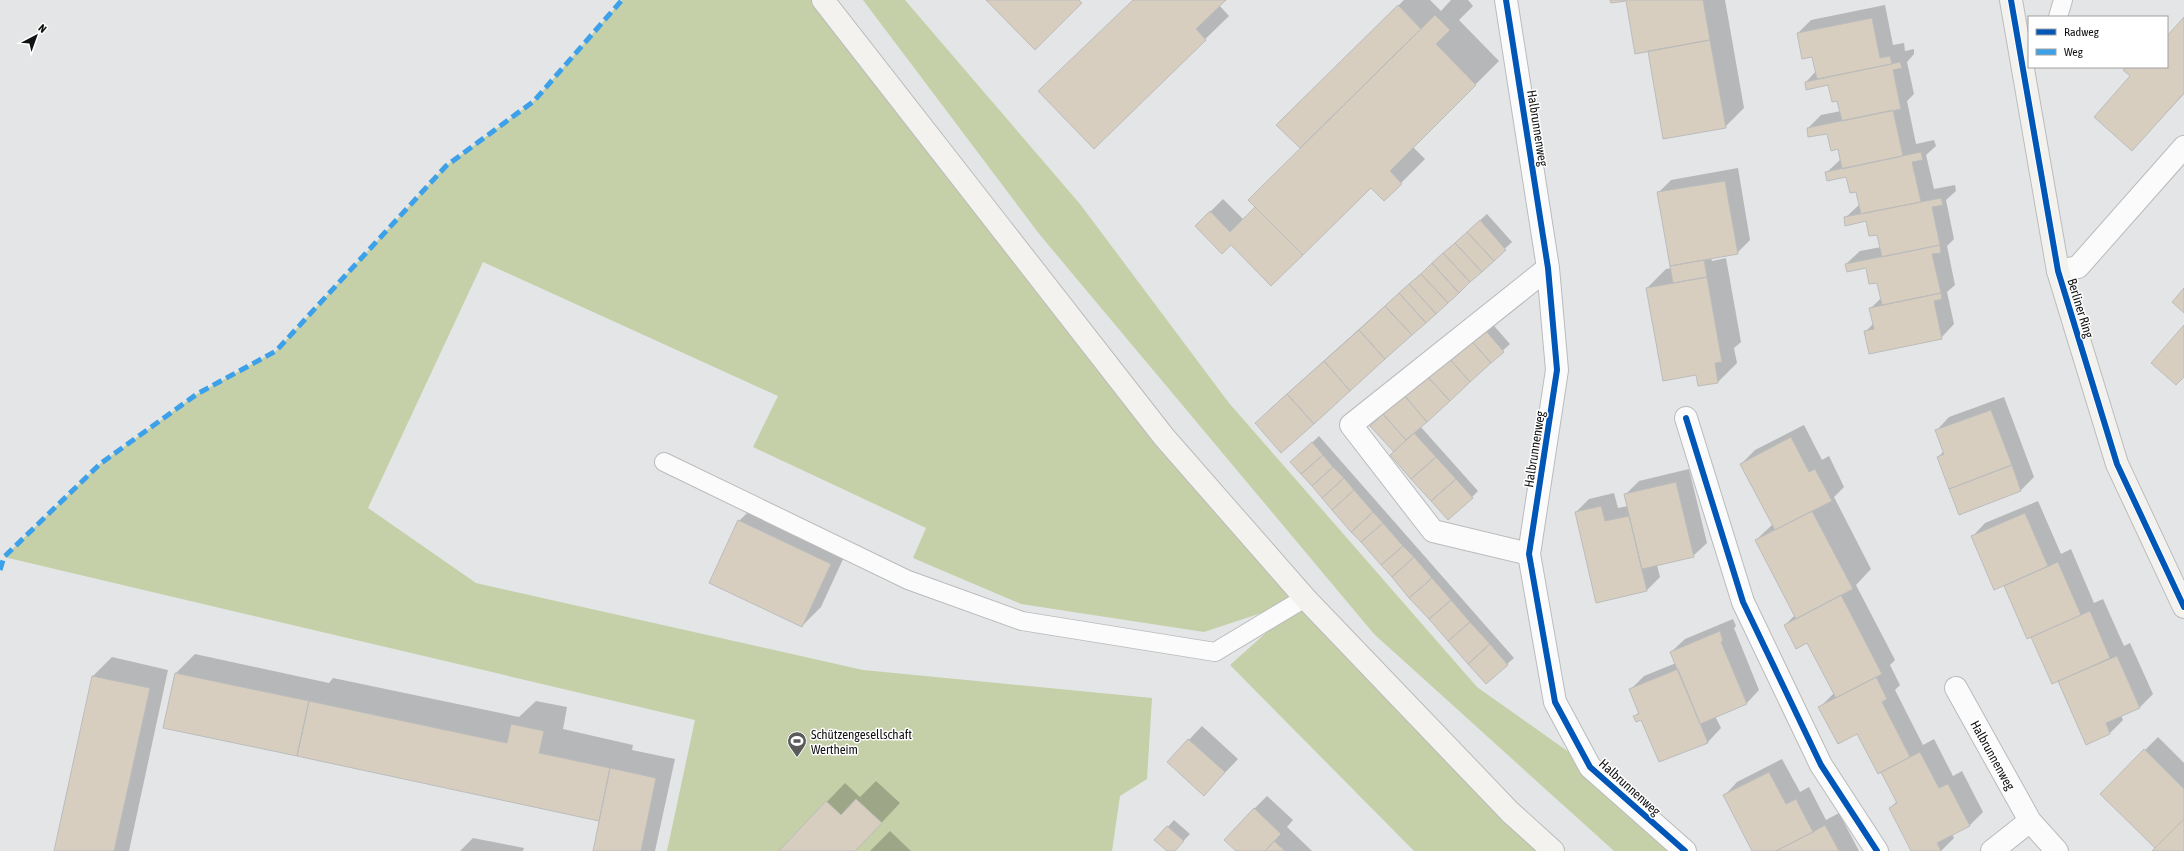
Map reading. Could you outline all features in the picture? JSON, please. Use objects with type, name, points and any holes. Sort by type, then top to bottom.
[{"type":"main road","points":[[823,0],[1164,437],[1305,598],[1510,812],[1553,851]]},
{"type":"main road","name":"Berliner Ring","points":[[2011,0],[2058,271],[2117,464],[2184,607]]},
{"type":"street","name":"Halbrunnenweg","points":[[1506,0],[1548,268],[1557,370],[1529,554],[1555,702],[1590,767],[1685,851]]},
{"type":"street","name":"Berliner Ring","points":[[2058,271],[2078,267],[2184,147]]},
{"type":"street","points":[[1529,554],[1433,530],[1351,425],[1548,268]]},
{"type":"street","points":[[1686,418],[1743,602],[1821,765],[1877,851]]},
{"type":"street","name":"Halbrunnenweg","points":[[1956,688],[2030,821],[2057,851]]},
{"type":"street","points":[[1992,851],[2030,821]]},
{"type":"lane","points":[[2058,16],[2063,0]]},
{"type":"lane","points":[[664,462],[908,580],[1022,621],[1215,652],[1305,598]]},
{"type":"green space","points":[[622,0],[823,0],[1164,437],[1553,851],[1414,851],[1230,665],[1304,599],[1204,632],[1021,604],[913,558],[926,528],[753,447],[778,396],[483,262],[368,508],[476,583],[863,670],[1152,698],[1147,779],[1120,796],[1112,851],[667,851],[695,720],[4,557],[100,464],[197,394],[276,351],[446,166],[534,101]]},
{"type":"green space","points":[[863,0],[905,0],[1080,204],[1229,403],[1477,687],[1590,767],[1685,851],[1614,851],[1374,634],[1040,235]]},
{"type":"building","points":[[986,0],[1079,0],[1082,3],[1035,50]]},
{"type":"building","points":[[1133,0],[1226,0],[1196,29],[1206,40],[1094,149],[1038,91]]},
{"type":"building","points":[[1610,0],[1703,0],[1710,40],[1635,54],[1626,1],[1611,3]]},
{"type":"building","points":[[1398,5],[1421,29],[1300,148],[1276,125]]},
{"type":"building","points":[[1435,15],[1450,30],[1436,44],[1476,85],[1390,171],[1402,184],[1384,201],[1371,188],[1303,255],[1248,200]]},
{"type":"building","points":[[2184,17],[2184,93],[2132,151],[2094,117],[2130,76],[2123,70],[2125,68],[2168,68],[2168,35]]},
{"type":"building","points":[[1872,18],[1880,58],[1890,56],[1892,64],[1817,79],[1812,57],[1802,59],[1797,33]]},
{"type":"building","points":[[1710,40],[1726,128],[1663,139],[1648,51]]},
{"type":"building","points":[[1900,62],[1902,68],[1893,70],[1901,109],[1842,121],[1837,101],[1832,102],[1828,85],[1806,90],[1805,82]]},
{"type":"building","points":[[1893,110],[1903,156],[1842,169],[1838,149],[1831,151],[1827,134],[1808,137],[1807,128]]},
{"type":"building","points":[[1921,152],[1923,160],[1912,162],[1921,202],[1861,214],[1856,192],[1850,193],[1846,177],[1827,181],[1825,172]]},
{"type":"building","points":[[1725,181],[1738,254],[1670,266],[1657,192]]},
{"type":"building","points":[[1941,198],[1943,205],[1932,207],[1940,245],[1882,257],[1877,235],[1869,236],[1866,221],[1845,226],[1844,217]]},
{"type":"building","points":[[1255,207],[1303,255],[1271,286],[1231,245],[1222,254],[1195,226],[1210,211],[1230,232]]},
{"type":"building","points":[[1480,220],[1506,250],[1494,261],[1467,232]]},
{"type":"building","points":[[1467,232],[1494,261],[1482,272],[1455,243]]},
{"type":"building","points":[[1455,243],[1482,272],[1470,282],[1443,253]]},
{"type":"building","points":[[1940,245],[1941,253],[1932,254],[1941,293],[1882,305],[1877,283],[1869,284],[1866,268],[1847,272],[1845,264]]},
{"type":"building","points":[[1443,253],[1470,282],[1459,293],[1432,263]]},
{"type":"building","points":[[1704,260],[1707,277],[1673,283],[1670,266]]},
{"type":"building","points":[[1432,263],[1459,293],[1448,303],[1421,274]]},
{"type":"building","points":[[1421,274],[1448,303],[1436,314],[1409,284]]},
{"type":"building","points":[[1707,277],[1722,362],[1715,363],[1718,383],[1698,386],[1696,375],[1663,381],[1646,288]]},
{"type":"building","points":[[1409,284],[1436,314],[1426,323],[1399,293]]},
{"type":"building","points":[[2184,288],[2184,313],[2172,302]]},
{"type":"building","points":[[1399,293],[1426,323],[1412,335],[1385,306]]},
{"type":"building","points":[[1941,293],[1942,299],[1934,301],[1942,339],[1869,354],[1864,331],[1874,329],[1869,308]]},
{"type":"building","points":[[1385,306],[1412,335],[1385,359],[1359,330]]},
{"type":"building","points":[[1481,325],[1504,352],[1491,363],[1468,337]]},
{"type":"building","points":[[2184,325],[2184,377],[2176,385],[2151,363]]},
{"type":"building","points":[[1359,330],[1385,359],[1350,391],[1324,361]]},
{"type":"building","points":[[1468,337],[1491,363],[1470,382],[1447,356]]},
{"type":"building","points":[[1447,356],[1470,382],[1450,401],[1426,375]]},
{"type":"building","points":[[1324,361],[1350,391],[1314,424],[1287,394]]},
{"type":"building","points":[[1426,375],[1450,401],[1427,422],[1404,395]]},
{"type":"building","points":[[1287,394],[1314,424],[1281,453],[1255,423]]},
{"type":"building","points":[[1404,395],[1427,422],[1406,440],[1383,414]]},
{"type":"building","points":[[1991,410],[2012,465],[1949,489],[1937,457],[1944,454],[1935,430]]},
{"type":"building","points":[[1383,414],[1406,440],[1394,452],[1370,426]]},
{"type":"building","points":[[1414,433],[1436,457],[1411,479],[1390,455]]},
{"type":"building","points":[[1791,437],[1809,472],[1815,469],[1832,501],[1775,530],[1740,464]]},
{"type":"building","points":[[1312,442],[1323,455],[1301,474],[1290,462]]},
{"type":"building","points":[[1323,455],[1333,467],[1312,486],[1301,474]]},
{"type":"building","points":[[1436,457],[1456,479],[1431,501],[1411,479]]},
{"type":"building","points":[[2012,465],[2021,491],[1959,515],[1949,489]]},
{"type":"building","points":[[1333,467],[1344,478],[1322,498],[1312,486]]},
{"type":"building","points":[[1344,478],[1354,490],[1332,510],[1322,498]]},
{"type":"building","points":[[1456,479],[1473,498],[1448,520],[1431,501]]},
{"type":"building","points":[[1676,482],[1694,557],[1642,569],[1624,494]]},
{"type":"building","points":[[1354,490],[1373,512],[1351,532],[1332,510]]},
{"type":"building","points":[[1601,506],[1605,521],[1629,516],[1647,591],[1596,603],[1575,512]]},
{"type":"building","points":[[1812,511],[1853,589],[1796,619],[1755,540]]},
{"type":"building","points":[[1373,512],[1383,523],[1361,542],[1351,532]]},
{"type":"building","points":[[2025,513],[2048,566],[1994,590],[1971,536]]},
{"type":"building","points":[[738,520],[831,564],[802,627],[709,583]]},
{"type":"building","points":[[1383,523],[1403,546],[1381,565],[1361,542]]},
{"type":"building","points":[[1403,546],[1414,557],[1392,577],[1381,565]]},
{"type":"building","points":[[1414,557],[1432,578],[1409,598],[1392,577]]},
{"type":"building","points":[[2058,562],[2081,615],[2027,639],[2004,586]]},
{"type":"building","points":[[1432,578],[1451,600],[1429,619],[1409,598]]},
{"type":"building","points":[[1841,595],[1882,674],[1836,698],[1807,643],[1796,649],[1784,625]]},
{"type":"building","points":[[1451,600],[1470,622],[1448,641],[1429,619]]},
{"type":"building","points":[[2090,611],[2110,658],[2052,684],[2031,637]]},
{"type":"building","points":[[1470,622],[1490,644],[1468,664],[1448,641]]},
{"type":"building","points":[[1720,631],[1723,641],[1721,642],[1747,704],[1700,724],[1670,652]]},
{"type":"building","points":[[1490,644],[1508,665],[1486,684],[1468,664]]},
{"type":"building","points":[[2117,656],[2140,708],[2106,723],[2110,734],[2086,745],[2058,681]]},
{"type":"building","points":[[1678,669],[1708,743],[1659,762],[1641,720],[1636,722],[1633,716],[1639,714],[1629,689]]},
{"type":"building","points":[[175,673],[309,701],[297,756],[163,728]]},
{"type":"building","points":[[92,676],[150,688],[114,851],[54,851]]},
{"type":"building","points":[[1876,677],[1887,699],[1882,702],[1910,757],[1878,774],[1857,734],[1838,744],[1818,707]]},
{"type":"building","points":[[309,701],[507,743],[511,724],[544,731],[539,753],[610,768],[599,821],[297,756]]},
{"type":"building","points":[[1188,739],[1225,772],[1204,796],[1167,762]]},
{"type":"building","points":[[2144,749],[2184,789],[2184,819],[2155,848],[2100,794]]},
{"type":"building","points":[[1920,752],[1939,788],[1948,784],[1970,826],[1937,843],[1941,851],[1911,851],[1889,808],[1897,803],[1881,772]]},
{"type":"building","points":[[610,768],[656,778],[641,851],[593,851]]},
{"type":"building","points":[[1769,772],[1786,804],[1796,799],[1813,832],[1776,851],[1752,851],[1723,795]]},
{"type":"building","points":[[856,799],[882,823],[855,851],[779,851],[826,801],[841,815]]},
{"type":"building","points":[[1254,808],[1281,834],[1265,851],[1236,851],[1224,840]]},
{"type":"building","points":[[2184,819],[2184,851],[2152,851]]},
{"type":"building","points":[[1825,825],[1839,851],[1776,851],[1813,832]]},
{"type":"building","points":[[1167,826],[1184,841],[1175,851],[1167,851],[1154,840]]},
{"type":"building","points":[[1274,841],[1285,851],[1265,851]]},
{"type":"marked path","points":[[0,570],[4,557],[100,464],[197,394],[276,351],[446,166],[534,101],[622,0]]},
{"type":"cycle path","points":[[1506,0],[1548,268],[1557,370],[1529,554],[1555,702],[1590,767],[1685,851]]},
{"type":"cycle path","points":[[2011,0],[2058,271],[2117,464],[2184,607]]},
{"type":"cycle path","points":[[1686,418],[1743,602],[1821,765],[1877,851]]},
{"type":"place","name":"Schützengesellschaft Wertheim","points":[[797,758]]}]
